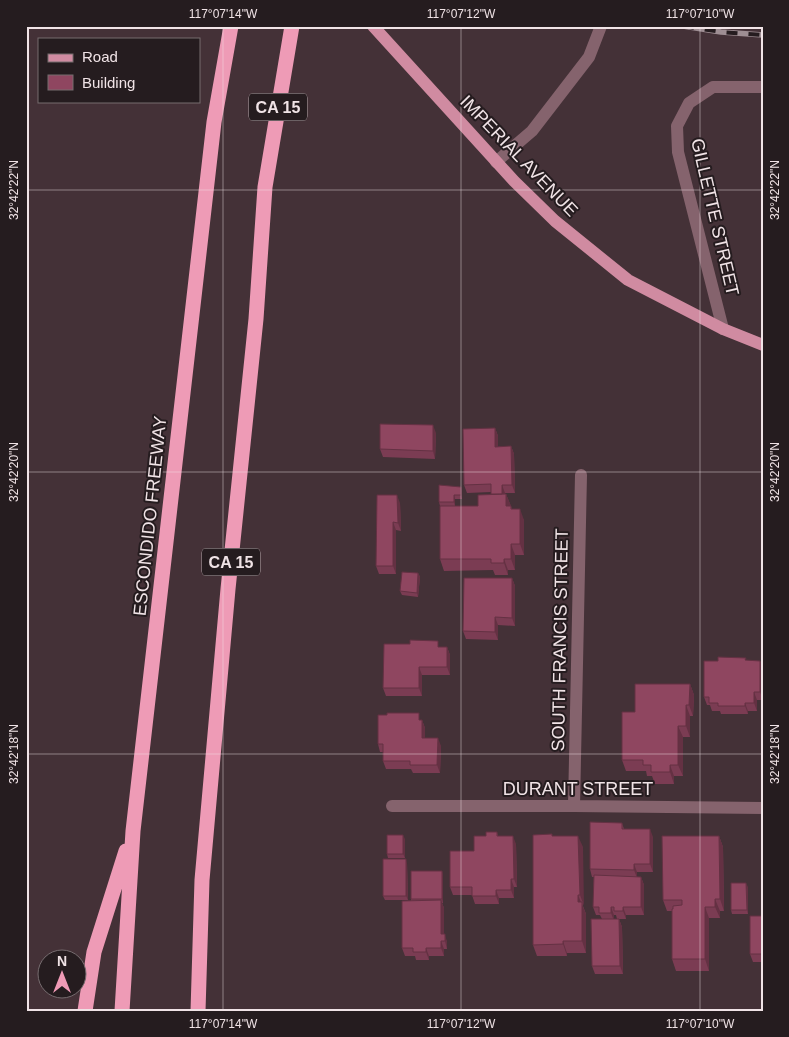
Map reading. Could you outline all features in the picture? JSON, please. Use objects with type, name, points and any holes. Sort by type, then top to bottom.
[{"type":"highway","name":"ESCONDIDO FREEWAY","points":[[122,1011],[133,831],[214,122],[231,26]]},
{"type":"highway","name":"CA 15","points":[[198,1011],[202,880],[228,589],[256,319],[265,187],[292,26]]},
{"type":"highway","points":[[85,1011],[94,952],[133,831]]},
{"type":"main road","name":"IMPERIAL AVENUE","points":[[373,26],[496,162],[555,221],[628,280],[723,330],[763,345]]},
{"type":"street","points":[[496,162],[532,130],[589,57],[601,26]]},
{"type":"street","name":"GILLETTE STREET","points":[[723,330],[678,152],[678,126],[690,103],[713,87],[763,87]]},
{"type":"street","name":"SOUTH FRANCIS STREET","points":[[574,806],[581,475]]},
{"type":"street","name":"DURANT STREET","points":[[392,806],[763,808]]},
{"type":"building","points":[[380,424],[433,425],[433,451],[380,449]]},
{"type":"building","points":[[495,428],[495,447],[511,446],[512,485],[502,485],[502,494],[491,494],[491,484],[464,485],[463,429]]},
{"type":"building","points":[[439,485],[461,487],[461,495],[454,495],[454,502],[439,502]]},
{"type":"building","points":[[506,494],[506,506],[511,506],[511,509],[520,509],[520,544],[511,544],[511,559],[504,559],[504,563],[491,563],[491,559],[440,559],[440,506],[478,506],[478,495]]},
{"type":"building","points":[[377,495],[397,495],[398,523],[393,522],[393,566],[376,566]]},
{"type":"building","points":[[402,572],[418,573],[417,593],[400,591]]},
{"type":"building","points":[[464,578],[512,578],[512,618],[495,617],[495,632],[463,631]]},
{"type":"building","points":[[410,640],[438,641],[438,647],[447,647],[447,667],[419,667],[419,688],[383,688],[384,644],[410,644]]},
{"type":"building","points":[[718,657],[746,658],[745,660],[760,661],[760,692],[754,692],[754,703],[745,703],[745,706],[718,706],[718,703],[709,703],[709,697],[704,697],[704,661],[718,661]]},
{"type":"building","points":[[635,684],[690,684],[689,705],[686,705],[686,726],[678,726],[678,765],[670,765],[670,772],[651,772],[651,765],[643,765],[643,760],[622,760],[622,712],[635,712]]},
{"type":"building","points":[[387,713],[419,713],[419,720],[422,720],[422,738],[438,738],[437,765],[410,765],[410,761],[383,761],[383,744],[378,744],[378,715],[387,715]]},
{"type":"building","points":[[590,822],[622,823],[622,829],[650,829],[650,864],[634,864],[634,870],[590,869]]},
{"type":"building","points":[[486,832],[497,832],[497,836],[513,836],[514,879],[511,879],[511,890],[496,890],[496,896],[472,896],[472,887],[450,887],[450,851],[474,851],[474,836],[486,836]]},
{"type":"building","points":[[552,834],[552,836],[578,836],[580,895],[578,895],[578,902],[582,902],[582,941],[563,941],[563,944],[533,945],[533,835]]},
{"type":"building","points":[[387,835],[403,835],[403,854],[387,854]]},
{"type":"building","points":[[662,836],[719,836],[720,899],[715,899],[715,907],[705,907],[705,959],[672,959],[672,909],[673,906],[682,905],[682,900],[663,900]]},
{"type":"building","points":[[383,859],[406,859],[406,896],[383,896]]},
{"type":"building","points":[[411,871],[442,871],[442,899],[411,899]]},
{"type":"building","points":[[594,875],[641,877],[641,907],[623,907],[623,911],[614,911],[614,907],[611,907],[611,913],[599,913],[599,907],[593,907]]},
{"type":"building","points":[[731,883],[746,883],[747,910],[731,910]]},
{"type":"building","points":[[441,900],[441,934],[445,934],[445,941],[441,941],[441,948],[426,948],[426,952],[413,952],[413,948],[402,948],[402,901]]},
{"type":"building","points":[[750,916],[763,916],[763,954],[750,954]]},
{"type":"building","points":[[591,919],[619,919],[620,966],[592,966]]},
{"type":"railway","points":[[683,26],[721,32],[763,35]]}]
